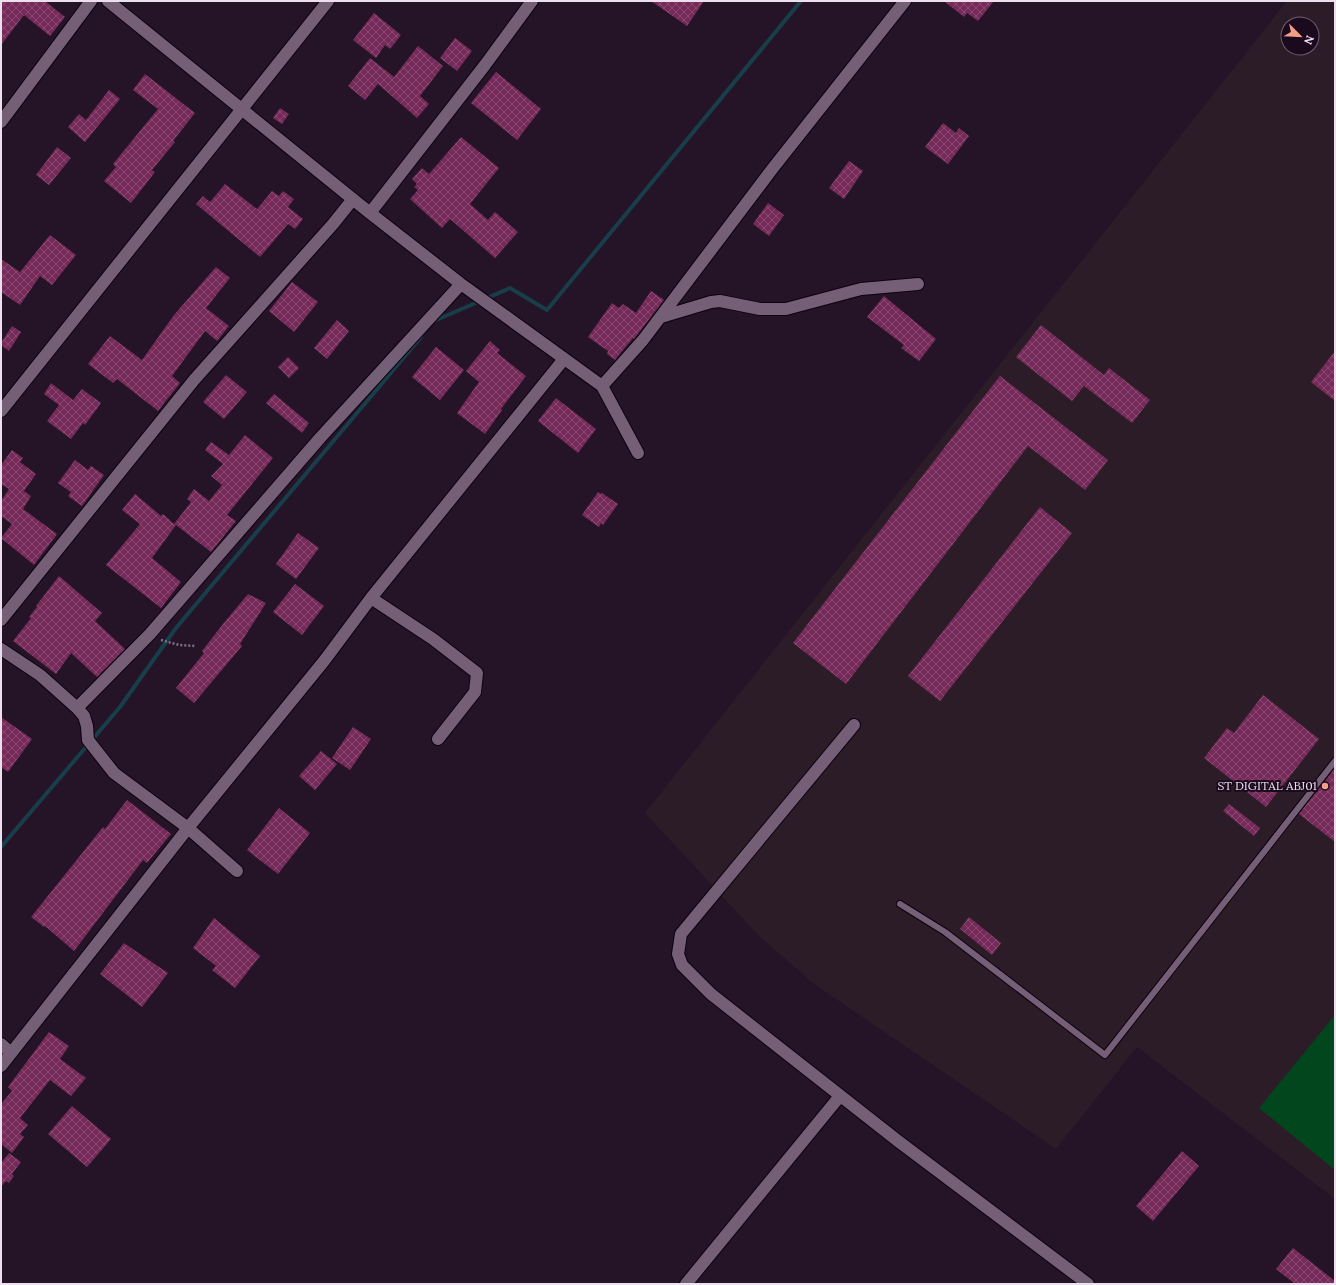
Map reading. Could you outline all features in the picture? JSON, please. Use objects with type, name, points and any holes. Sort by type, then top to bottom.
[{"type":"street","points":[[1,122],[91,1]]},
{"type":"street","points":[[108,1],[370,213],[461,284],[602,386],[638,453]]},
{"type":"street","points":[[1,412],[241,108],[328,1]]},
{"type":"street","points":[[370,213],[485,65],[532,1]]},
{"type":"street","points":[[602,386],[660,317],[706,254],[905,1]]},
{"type":"street","points":[[1,620],[194,380],[334,224],[353,199]]},
{"type":"street","points":[[77,708],[150,634],[320,438],[461,284]]},
{"type":"street","points":[[660,317],[711,302],[720,301],[760,310],[786,309],[861,289],[918,284]]},
{"type":"street","points":[[1,1066],[188,828],[324,661],[371,598],[564,359]]},
{"type":"street","points":[[371,598],[433,639],[477,673],[475,692],[438,739]]},
{"type":"street","points":[[1,649],[40,674],[77,708],[86,721],[88,740],[114,773],[188,828],[237,871]]},
{"type":"street","points":[[854,725],[681,934],[678,954],[682,965],[711,994],[840,1096],[1088,1284]]},
{"type":"street","points":[[1,1044],[11,1053]]},
{"type":"street","points":[[686,1284],[840,1096]]},
{"type":"lane","points":[[900,904],[945,932],[1105,1055],[1335,761]]},
{"type":"path","points":[[150,634],[169,643],[195,646]]},
{"type":"shaded area","points":[[1287,1],[1335,1],[1335,1199],[1137,1047],[1056,1149],[814,984],[758,935],[645,813]]},
{"type":"green space","points":[[1335,1015],[1335,1170],[1259,1108]]},
{"type":"building","points":[[1,1],[45,1],[65,17],[50,36],[24,15],[1,45]]},
{"type":"building","points":[[651,1],[704,1],[687,26]]},
{"type":"building","points":[[944,1],[994,1],[978,21],[967,13],[964,17]]},
{"type":"building","points":[[374,13],[401,35],[390,49],[385,45],[376,58],[353,40]]},
{"type":"building","points":[[455,38],[472,51],[457,71],[440,58]]},
{"type":"building","points":[[418,46],[443,66],[420,96],[429,104],[417,118],[378,84],[365,100],[348,86],[370,58],[394,77]]},
{"type":"building","points":[[496,72],[541,109],[517,140],[471,103]]},
{"type":"building","points":[[145,74],[195,113],[173,141],[175,142],[152,170],[155,172],[131,203],[104,181],[116,167],[113,164],[158,109],[133,90]]},
{"type":"building","points":[[109,90],[120,99],[85,142],[68,127],[79,114],[86,120]]},
{"type":"building","points":[[280,108],[289,114],[282,124],[273,118]]},
{"type":"building","points":[[943,123],[956,133],[959,128],[969,136],[948,164],[925,147]]},
{"type":"building","points":[[461,137],[499,168],[470,204],[488,220],[495,212],[518,232],[495,258],[450,219],[442,228],[410,199],[418,190],[414,187],[417,184],[412,179],[422,168],[429,174]]},
{"type":"building","points":[[57,147],[71,158],[49,185],[36,175]]},
{"type":"building","points":[[849,161],[863,171],[844,199],[829,188]]},
{"type":"building","points":[[225,184],[257,209],[272,191],[279,196],[283,191],[294,199],[288,207],[303,219],[295,229],[288,224],[260,257],[196,204],[203,196],[210,202]]},
{"type":"building","points":[[768,203],[784,215],[769,236],[753,224]]},
{"type":"building","points":[[50,235],[76,255],[52,285],[40,276],[20,305],[1,292],[1,259],[20,272]]},
{"type":"building","points":[[216,267],[230,278],[206,308],[229,326],[217,341],[205,331],[172,376],[180,383],[158,411],[117,379],[113,383],[88,364],[110,336],[142,360],[174,315]]},
{"type":"building","points":[[292,282],[318,302],[294,332],[269,311]]},
{"type":"building","points":[[651,291],[664,300],[634,339],[633,338],[615,360],[607,354],[608,351],[588,337],[612,303],[619,308],[623,304],[636,313]]},
{"type":"building","points":[[884,296],[936,339],[919,361],[901,348],[904,345],[867,317]]},
{"type":"building","points":[[337,320],[349,331],[327,359],[314,348]]},
{"type":"building","points":[[1041,325],[1104,375],[1109,368],[1150,400],[1132,423],[1084,386],[1072,401],[1016,357]]},
{"type":"building","points":[[12,326],[21,332],[9,351],[1,345],[1,343]]},
{"type":"building","points":[[490,341],[500,350],[497,353],[526,376],[501,409],[502,410],[485,434],[457,413],[479,382],[466,371]]},
{"type":"building","points":[[436,347],[464,370],[440,400],[412,377]]},
{"type":"building","points":[[1335,351],[1335,401],[1311,382]]},
{"type":"building","points":[[288,357],[299,368],[289,378],[278,367]]},
{"type":"building","points":[[226,375],[247,392],[224,419],[203,402]]},
{"type":"building","points":[[1000,376],[1108,460],[1085,490],[1028,446],[846,684],[793,643]]},
{"type":"building","points":[[51,383],[73,400],[82,389],[101,403],[85,425],[83,423],[71,439],[47,421],[59,405],[44,394]]},
{"type":"building","points":[[274,394],[309,423],[302,433],[266,403]]},
{"type":"building","points":[[556,398],[596,429],[578,453],[538,421]]},
{"type":"building","points":[[245,435],[273,458],[227,515],[236,521],[211,552],[176,525],[152,558],[181,582],[161,608],[106,565],[140,524],[122,510],[135,494],[161,516],[163,514],[174,524],[191,502],[187,499],[194,489],[209,501],[222,485],[211,476],[223,464],[205,450],[211,442],[229,455]]},
{"type":"building","points":[[12,450],[23,458],[20,462],[36,474],[24,491],[31,496],[23,509],[57,534],[34,565],[1,538],[12,524],[1,516],[1,501],[9,489],[1,484],[1,465]]},
{"type":"building","points":[[75,460],[88,470],[91,466],[104,475],[82,506],[68,496],[71,492],[58,483]]},
{"type":"building","points":[[598,492],[601,494],[602,493],[618,504],[603,525],[601,523],[599,527],[582,515]]},
{"type":"building","points":[[1040,507],[1072,533],[940,701],[908,676]]},
{"type":"building","points":[[298,533],[319,548],[296,579],[276,564]]},
{"type":"building","points":[[59,576],[102,613],[95,621],[125,649],[97,677],[71,653],[56,674],[13,641],[31,618],[29,617],[37,607],[36,606]]},
{"type":"building","points":[[295,584],[324,606],[302,635],[273,612]]},
{"type":"building","points":[[248,594],[266,603],[240,644],[242,646],[194,703],[176,688],[204,653],[202,651]]},
{"type":"building","points":[[1263,695],[1319,739],[1266,807],[1204,758],[1227,728],[1234,733]]},
{"type":"building","points":[[1,717],[32,739],[8,772],[1,767]]},
{"type":"building","points":[[353,727],[371,739],[350,770],[332,758]]},
{"type":"building","points":[[321,751],[337,764],[315,790],[299,776]]},
{"type":"building","name":"ST DIGITAL ABJ01","points":[[1335,768],[1335,842],[1299,814]]},
{"type":"building","points":[[127,800],[171,834],[147,863],[143,860],[74,951],[45,926],[44,927],[31,917],[103,827],[105,829]]},
{"type":"building","points":[[1229,804],[1260,828],[1254,836],[1223,811]]},
{"type":"building","points":[[279,808],[310,833],[278,874],[247,850]]},
{"type":"building","points":[[969,917],[1001,943],[992,955],[960,929]]},
{"type":"building","points":[[214,918],[260,956],[235,988],[212,970],[216,966],[193,948]]},
{"type":"building","points":[[124,943],[168,973],[142,1007],[100,974]]},
{"type":"building","points":[[49,1032],[69,1046],[60,1059],[86,1078],[71,1096],[50,1080],[20,1118],[28,1125],[20,1134],[24,1137],[12,1153],[1,1144],[1,1104],[12,1091],[8,1087]]},
{"type":"building","points":[[72,1106],[111,1139],[87,1167],[48,1134]]},
{"type":"building","points":[[1182,1151],[1199,1166],[1153,1221],[1136,1206]]},
{"type":"building","points":[[9,1153],[21,1162],[12,1174],[14,1176],[9,1183],[6,1181],[1,1187],[1,1163]]},
{"type":"building","points":[[1293,1248],[1335,1281],[1335,1284],[1295,1284],[1276,1269]]},
{"type":"waterway","points":[[434,321],[510,288],[547,310],[801,1]]},
{"type":"waterway","points":[[1,847],[120,707],[176,628],[421,337]]},
{"type":"place","name":"ST DIGITAL ABJ01","points":[[1325,786]]}]
